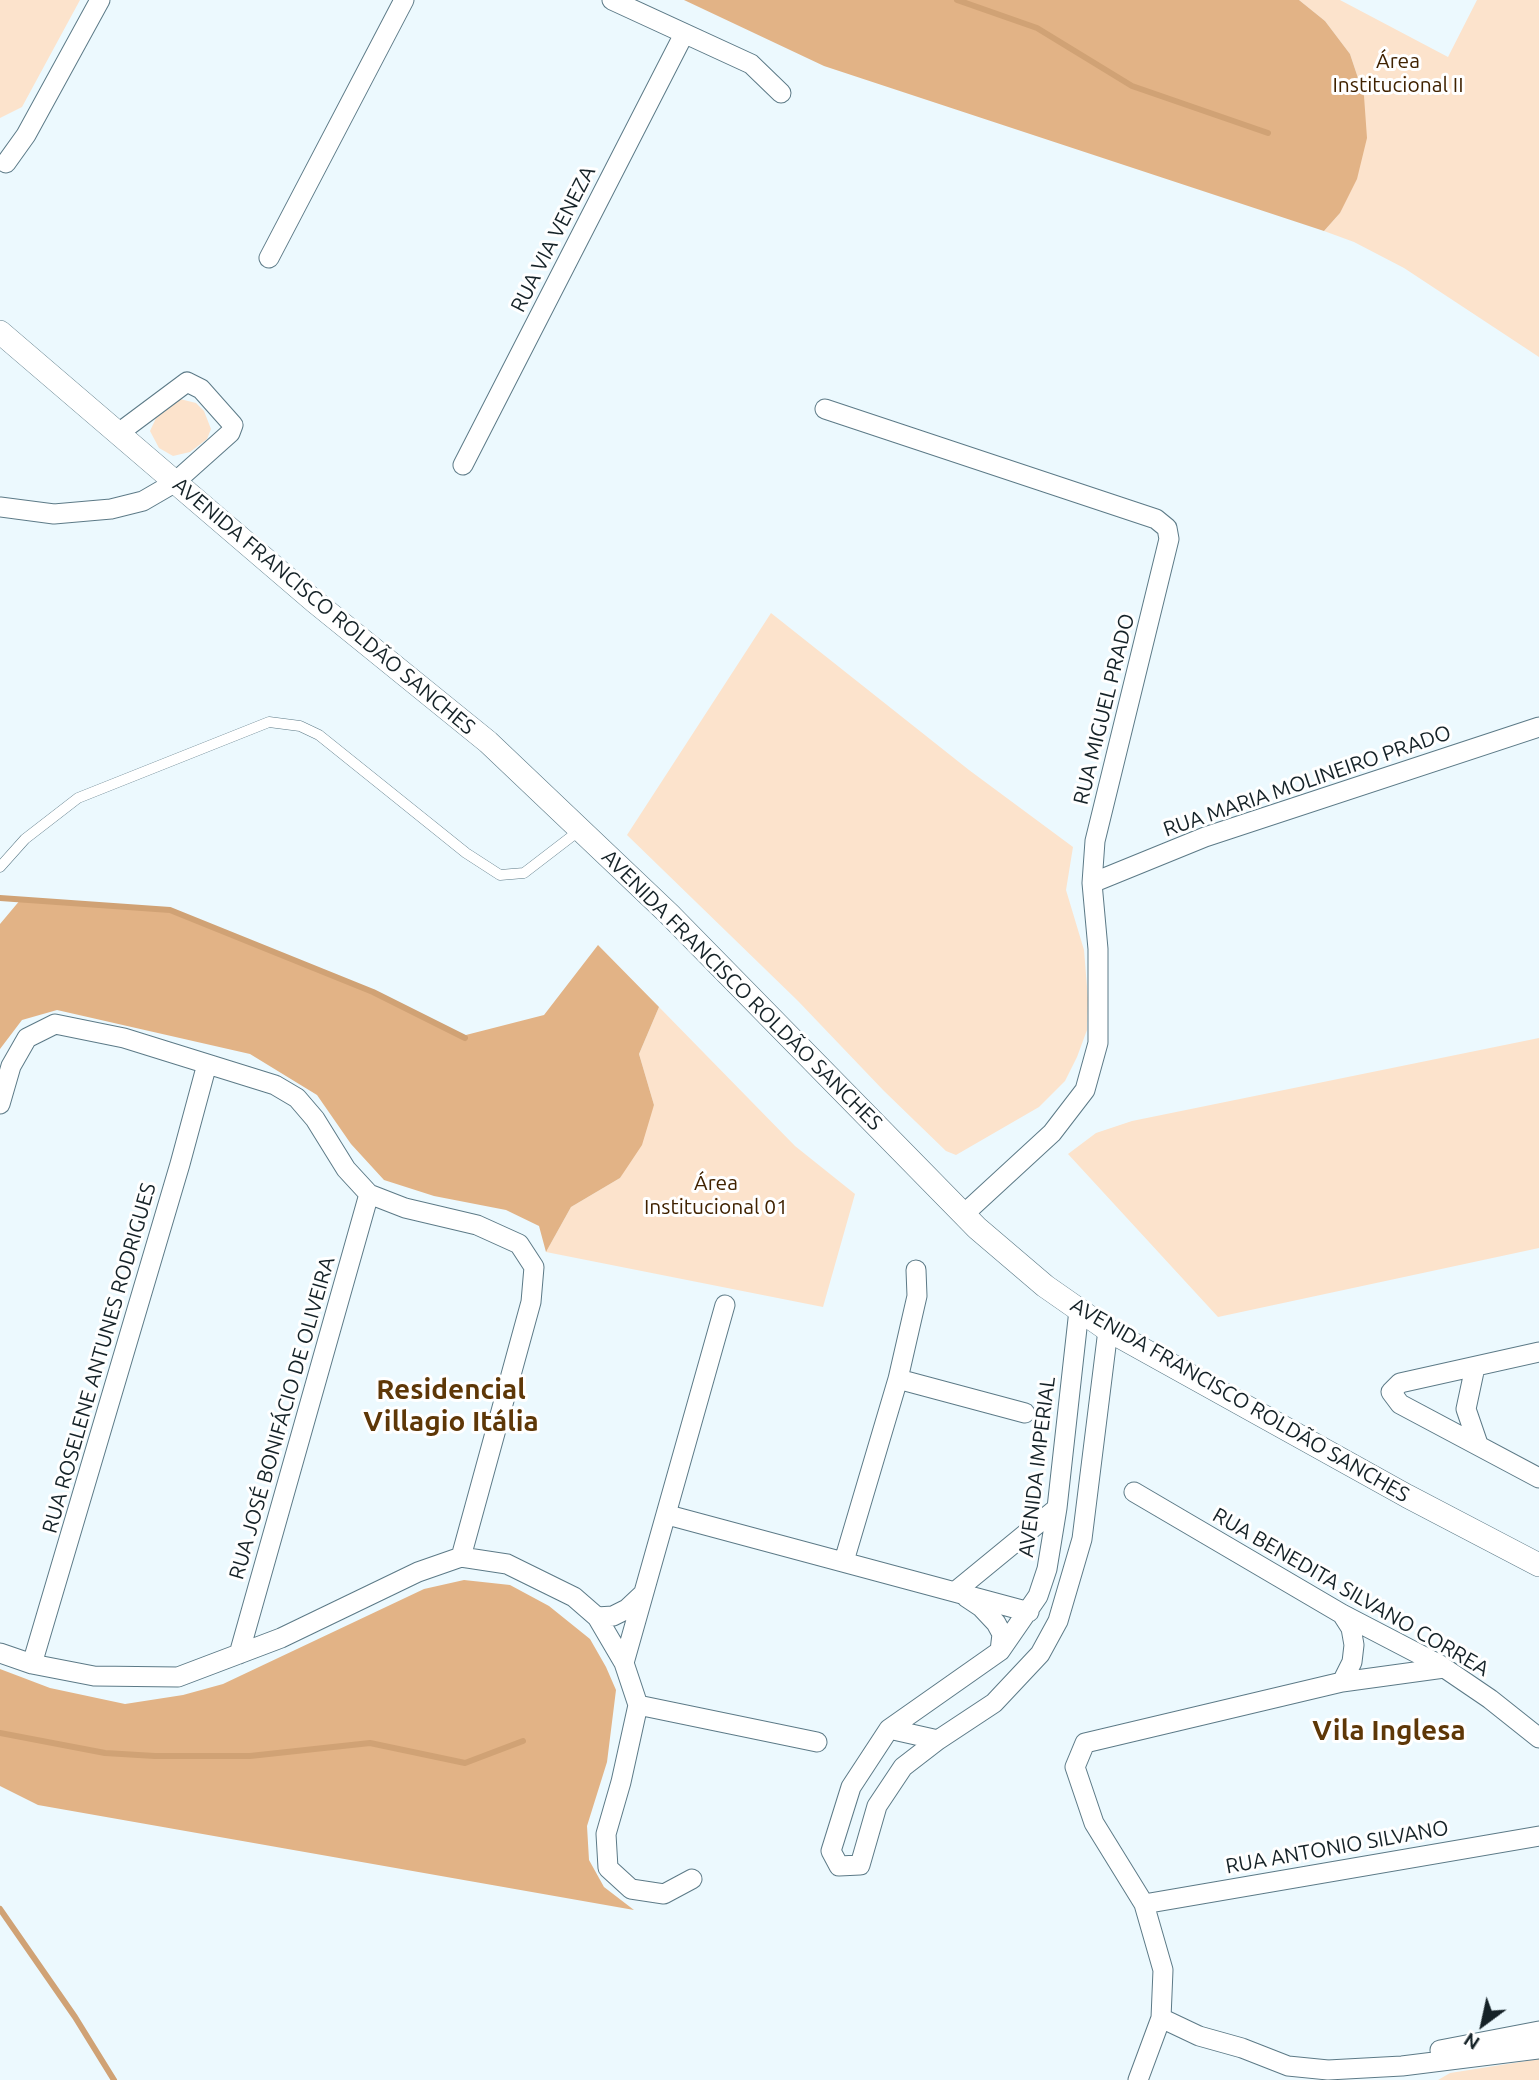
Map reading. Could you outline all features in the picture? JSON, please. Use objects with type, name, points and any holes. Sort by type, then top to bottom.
[{"type":"street","points":[[6,163],[26,135],[100,0]]},
{"type":"street","points":[[269,258],[404,0]]},
{"type":"street","points":[[612,0],[751,64],[781,93]]},
{"type":"street","name":"RUA VIA VENEZA","points":[[463,465],[684,34]]},
{"type":"street","name":"AVENIDA FRANCISCO ROLDÃO SANCHES","points":[[0,332],[120,432],[174,483],[488,742],[669,914],[964,1214],[1045,1286],[1108,1330],[1407,1496],[1539,1565]]},
{"type":"street","points":[[0,507],[54,514],[111,509],[143,501],[174,483],[230,433],[233,425],[201,389],[187,382],[120,432]]},
{"type":"street","name":"RUA MIGUEL PRADO","points":[[825,409],[1156,519],[1167,528],[1169,539],[1095,841],[1091,883],[1098,949],[1098,1043],[1085,1090],[1052,1133],[964,1214]]},
{"type":"street","name":"RUA MARIA MOLINEIRO PRADO","points":[[1091,883],[1205,837],[1539,727]]},
{"type":"street","points":[[0,1104],[11,1066],[27,1038],[55,1024],[124,1038],[275,1085],[297,1098],[315,1119],[346,1169],[369,1194],[405,1208],[477,1225],[519,1244],[534,1268],[531,1302],[461,1557]]},
{"type":"street","name":"RUA ROSELENE ANTUNES RODRIGUES","points":[[32,1664],[207,1064]]},
{"type":"street","name":"RUA JOSÉ BONIFÁCIO DE OLIVEIRA","points":[[239,1654],[369,1194]]},
{"type":"street","points":[[844,1561],[898,1379],[917,1296],[916,1270]]},
{"type":"street","points":[[624,1663],[668,1515],[725,1305]]},
{"type":"street","name":"AVENIDA IMPERIAL","points":[[1079,1310],[1057,1507],[1047,1569],[1029,1612],[1000,1651],[889,1729],[851,1787],[831,1851],[839,1867],[860,1865],[877,1806],[903,1767],[994,1703],[1040,1654],[1058,1621],[1082,1539],[1108,1330]]},
{"type":"street","points":[[1539,1352],[1400,1383],[1391,1392],[1400,1404],[1539,1478]]},
{"type":"street","points":[[1475,1367],[1466,1409],[1478,1444]]},
{"type":"street","points":[[898,1379],[1025,1413]]},
{"type":"street","name":"RUA BENEDITA SILVANO CORREA","points":[[1134,1492],[1342,1614],[1444,1668],[1539,1738]]},
{"type":"street","points":[[957,1590],[1057,1507]]},
{"type":"street","points":[[668,1515],[957,1590],[1029,1612]]},
{"type":"street","points":[[0,1653],[32,1664],[94,1676],[178,1677],[239,1654],[418,1572],[461,1557],[507,1564],[574,1597],[597,1617],[624,1663],[638,1705],[606,1834],[608,1868],[631,1888],[664,1894],[692,1879]]},
{"type":"street","points":[[957,1590],[981,1607],[996,1623],[1002,1634],[1000,1651]]},
{"type":"street","points":[[597,1617],[613,1616],[627,1609],[643,1593]]},
{"type":"street","points":[[1342,1614],[1351,1628],[1354,1645],[1352,1662],[1342,1682]]},
{"type":"street","points":[[1139,2080],[1161,2018],[1163,1970],[1144,1904],[1094,1823],[1075,1767],[1085,1744],[1342,1682],[1444,1668]]},
{"type":"street","points":[[638,1705],[817,1742]]},
{"type":"street","points":[[889,1729],[938,1740]]},
{"type":"street","name":"RUA ANTONIO SILVANO","points":[[1144,1904],[1539,1836]]},
{"type":"street","points":[[1161,2018],[1199,2036],[1242,2048],[1288,2066],[1328,2070],[1378,2066],[1403,2068],[1539,2049]]},
{"type":"street","points":[[1403,2068],[1539,2031]]},
{"type":"lane","points":[[0,867],[25,839],[78,798],[269,722],[300,726],[319,735],[466,853],[500,875],[524,873],[581,830]]},
{"type":"green space","points":[[0,0],[80,0],[22,107],[0,118]]},
{"type":"green space","name":"Área Institucional II","points":[[1299,0],[1340,0],[1448,57],[1477,0],[1539,0],[1539,357],[1404,268],[1354,242],[1324,231],[1340,213],[1364,96],[1350,54],[1325,21]]},
{"type":"green space","points":[[180,399],[196,403],[204,411],[211,429],[207,439],[190,452],[173,456],[159,448],[150,431],[158,414]]},
{"type":"green space","points":[[771,613],[969,770],[1073,847],[1066,890],[1084,950],[1088,999],[1087,1030],[1077,1057],[1065,1081],[1039,1107],[956,1155],[946,1151],[884,1091],[798,1001],[627,835]]},
{"type":"green space","name":"Área Institucional 01","points":[[659,1007],[795,1146],[855,1194],[823,1307],[546,1252],[571,1207],[620,1178],[654,1105],[639,1054]]},
{"type":"green space","points":[[1539,1038],[1539,1248],[1218,1317],[1068,1154],[1096,1133],[1132,1121]]},
{"type":"green space","points":[[1539,2059],[1539,2080],[1438,2080],[1450,2073]]},
{"type":"shaded area","points":[[684,0],[1299,0],[1325,21],[1350,54],[1364,96],[1367,138],[1357,179],[1340,213],[1324,231],[824,66]]},
{"type":"shaded area","points":[[21,899],[170,910],[373,992],[462,1036],[544,1015],[598,945],[659,1007],[639,1054],[654,1105],[642,1145],[620,1178],[571,1207],[546,1252],[539,1226],[506,1210],[434,1196],[384,1180],[351,1144],[317,1095],[250,1054],[57,1010],[22,1020],[0,1049],[0,924]]},
{"type":"shaded area","points":[[464,1580],[510,1585],[549,1606],[590,1639],[606,1667],[616,1690],[607,1762],[587,1826],[589,1860],[604,1887],[634,1910],[38,1805],[0,1786],[0,1669],[50,1688],[125,1704],[183,1695],[223,1684],[424,1589]]},
{"type":"waterway","points":[[957,0],[1037,28],[1132,86],[1268,133]]},
{"type":"waterway","points":[[0,898],[170,910],[373,992],[465,1038]]},
{"type":"waterway","points":[[0,1733],[105,1753],[155,1756],[250,1756],[370,1743],[465,1763],[523,1741]]},
{"type":"waterway","points":[[0,1909],[75,2017],[114,2080]]},
{"type":"district","name":"Residencial Villagio Itália","points":[[451,1406]]},
{"type":"district","name":"Vila Inglesa","points":[[1389,1731]]}]
